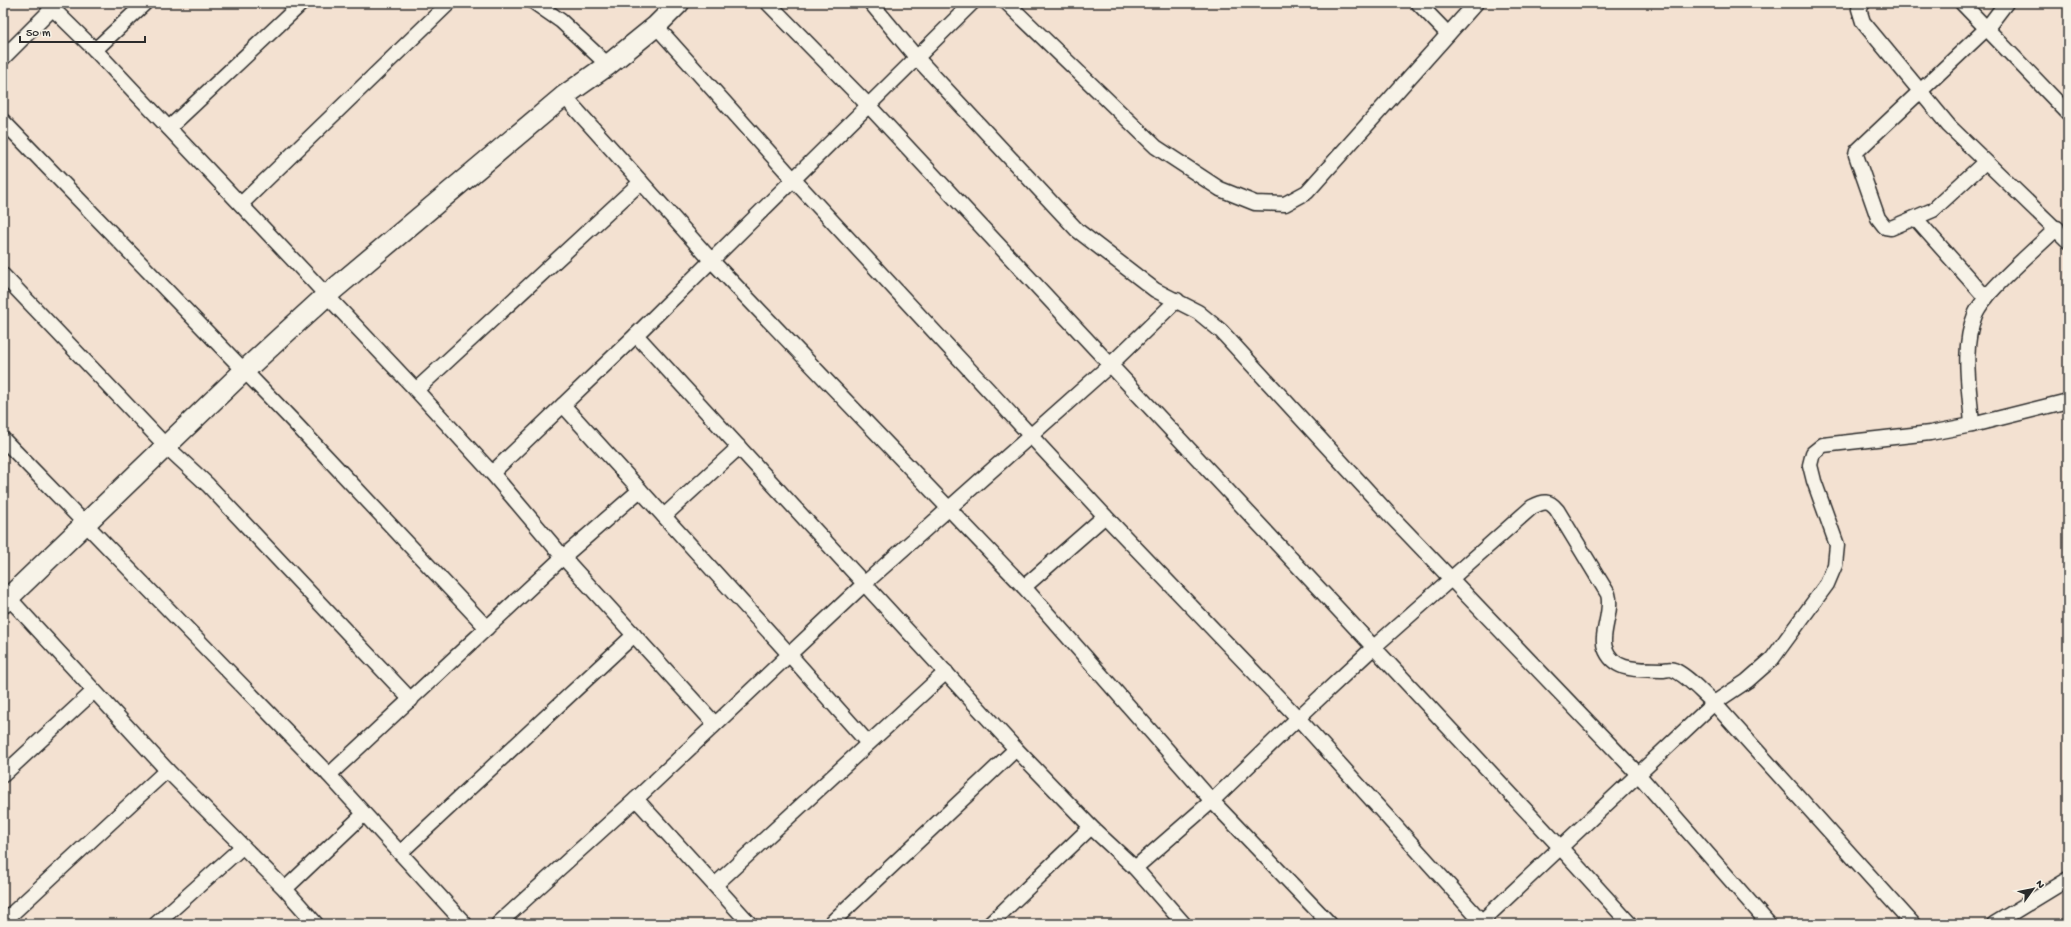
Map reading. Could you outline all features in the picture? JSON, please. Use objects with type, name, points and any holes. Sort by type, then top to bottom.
[{"type":"street","points":[[94,50],[145,3]]},
{"type":"street","points":[[169,128],[302,3]]},
{"type":"street","points":[[241,204],[449,3]]},
{"type":"street","points":[[535,3],[561,22],[608,65]]},
{"type":"street","points":[[316,924],[285,889],[167,770],[94,691],[6,600],[86,525],[244,371],[326,295],[564,96],[608,65],[656,26],[679,3]]},
{"type":"street","points":[[768,3],[868,105],[1374,647],[1630,924]]},
{"type":"street","points":[[871,3],[916,57],[1077,230],[1155,290],[1198,312],[1221,331],[1383,508],[1637,773],[1769,924]]},
{"type":"street","points":[[492,473],[636,335],[972,3]]},
{"type":"street","points":[[1006,3],[1156,147],[1220,189],[1255,203],[1284,204],[1307,192],[1476,3]]},
{"type":"street","points":[[1418,3],[1448,34]]},
{"type":"street","points":[[1863,3],[1859,9],[1863,22],[1949,126],[2068,240]]},
{"type":"street","points":[[1962,3],[2068,112]]},
{"type":"street","points":[[1985,162],[1933,210],[1891,228],[1885,227],[1881,223],[1856,155],[1857,151],[1922,92],[1987,28],[2006,3]]},
{"type":"street","points":[[3,58],[49,6],[94,50],[169,128],[416,390],[492,473],[563,557],[714,723]]},
{"type":"street","points":[[656,26],[794,180],[1105,516],[1298,718],[1480,923],[1637,773],[1714,703],[1747,681],[1772,660],[1827,584],[1835,565],[1836,544],[1814,481],[1810,465],[1813,453],[1823,445],[1837,442],[1890,438],[1972,425],[2068,401]]},
{"type":"street","points":[[564,96],[711,260],[1024,587],[1212,801],[1330,924]]},
{"type":"street","points":[[4,123],[292,419],[487,628]]},
{"type":"street","points":[[416,390],[641,182]]},
{"type":"street","points":[[1916,218],[1986,298]]},
{"type":"street","points":[[1972,425],[1968,340],[1975,315],[1986,298],[2057,228]]},
{"type":"street","points":[[3,275],[167,446],[208,485],[411,700]]},
{"type":"street","points":[[498,924],[636,799],[714,723],[864,584],[1110,365],[1177,300]]},
{"type":"street","points":[[636,335],[1016,749],[1091,827],[1135,868],[1184,924]]},
{"type":"street","points":[[563,405],[868,743]]},
{"type":"street","points":[[3,439],[329,776],[465,924]]},
{"type":"street","points":[[664,516],[739,447]]},
{"type":"street","points":[[329,776],[563,557],[640,490]]},
{"type":"street","points":[[1135,868],[1212,801],[1298,718],[1450,578],[1532,507],[1542,502],[1552,504],[1608,594],[1610,602],[1604,645],[1612,660],[1619,666],[1628,669],[1673,669],[1714,703],[1912,924]]},
{"type":"street","points":[[1024,587],[1105,516]]},
{"type":"street","points":[[400,853],[634,635]]},
{"type":"street","points":[[715,885],[946,672]]},
{"type":"street","points":[[3,775],[94,691]]},
{"type":"street","points":[[830,924],[1016,749]]},
{"type":"street","points":[[3,922],[167,770]]},
{"type":"street","points":[[636,799],[750,924]]},
{"type":"street","points":[[285,889],[364,814]]},
{"type":"street","points":[[990,924],[1091,827]]},
{"type":"street","points":[[156,924],[242,847]]},
{"type":"street","points":[[1994,924],[2068,879]]}]
